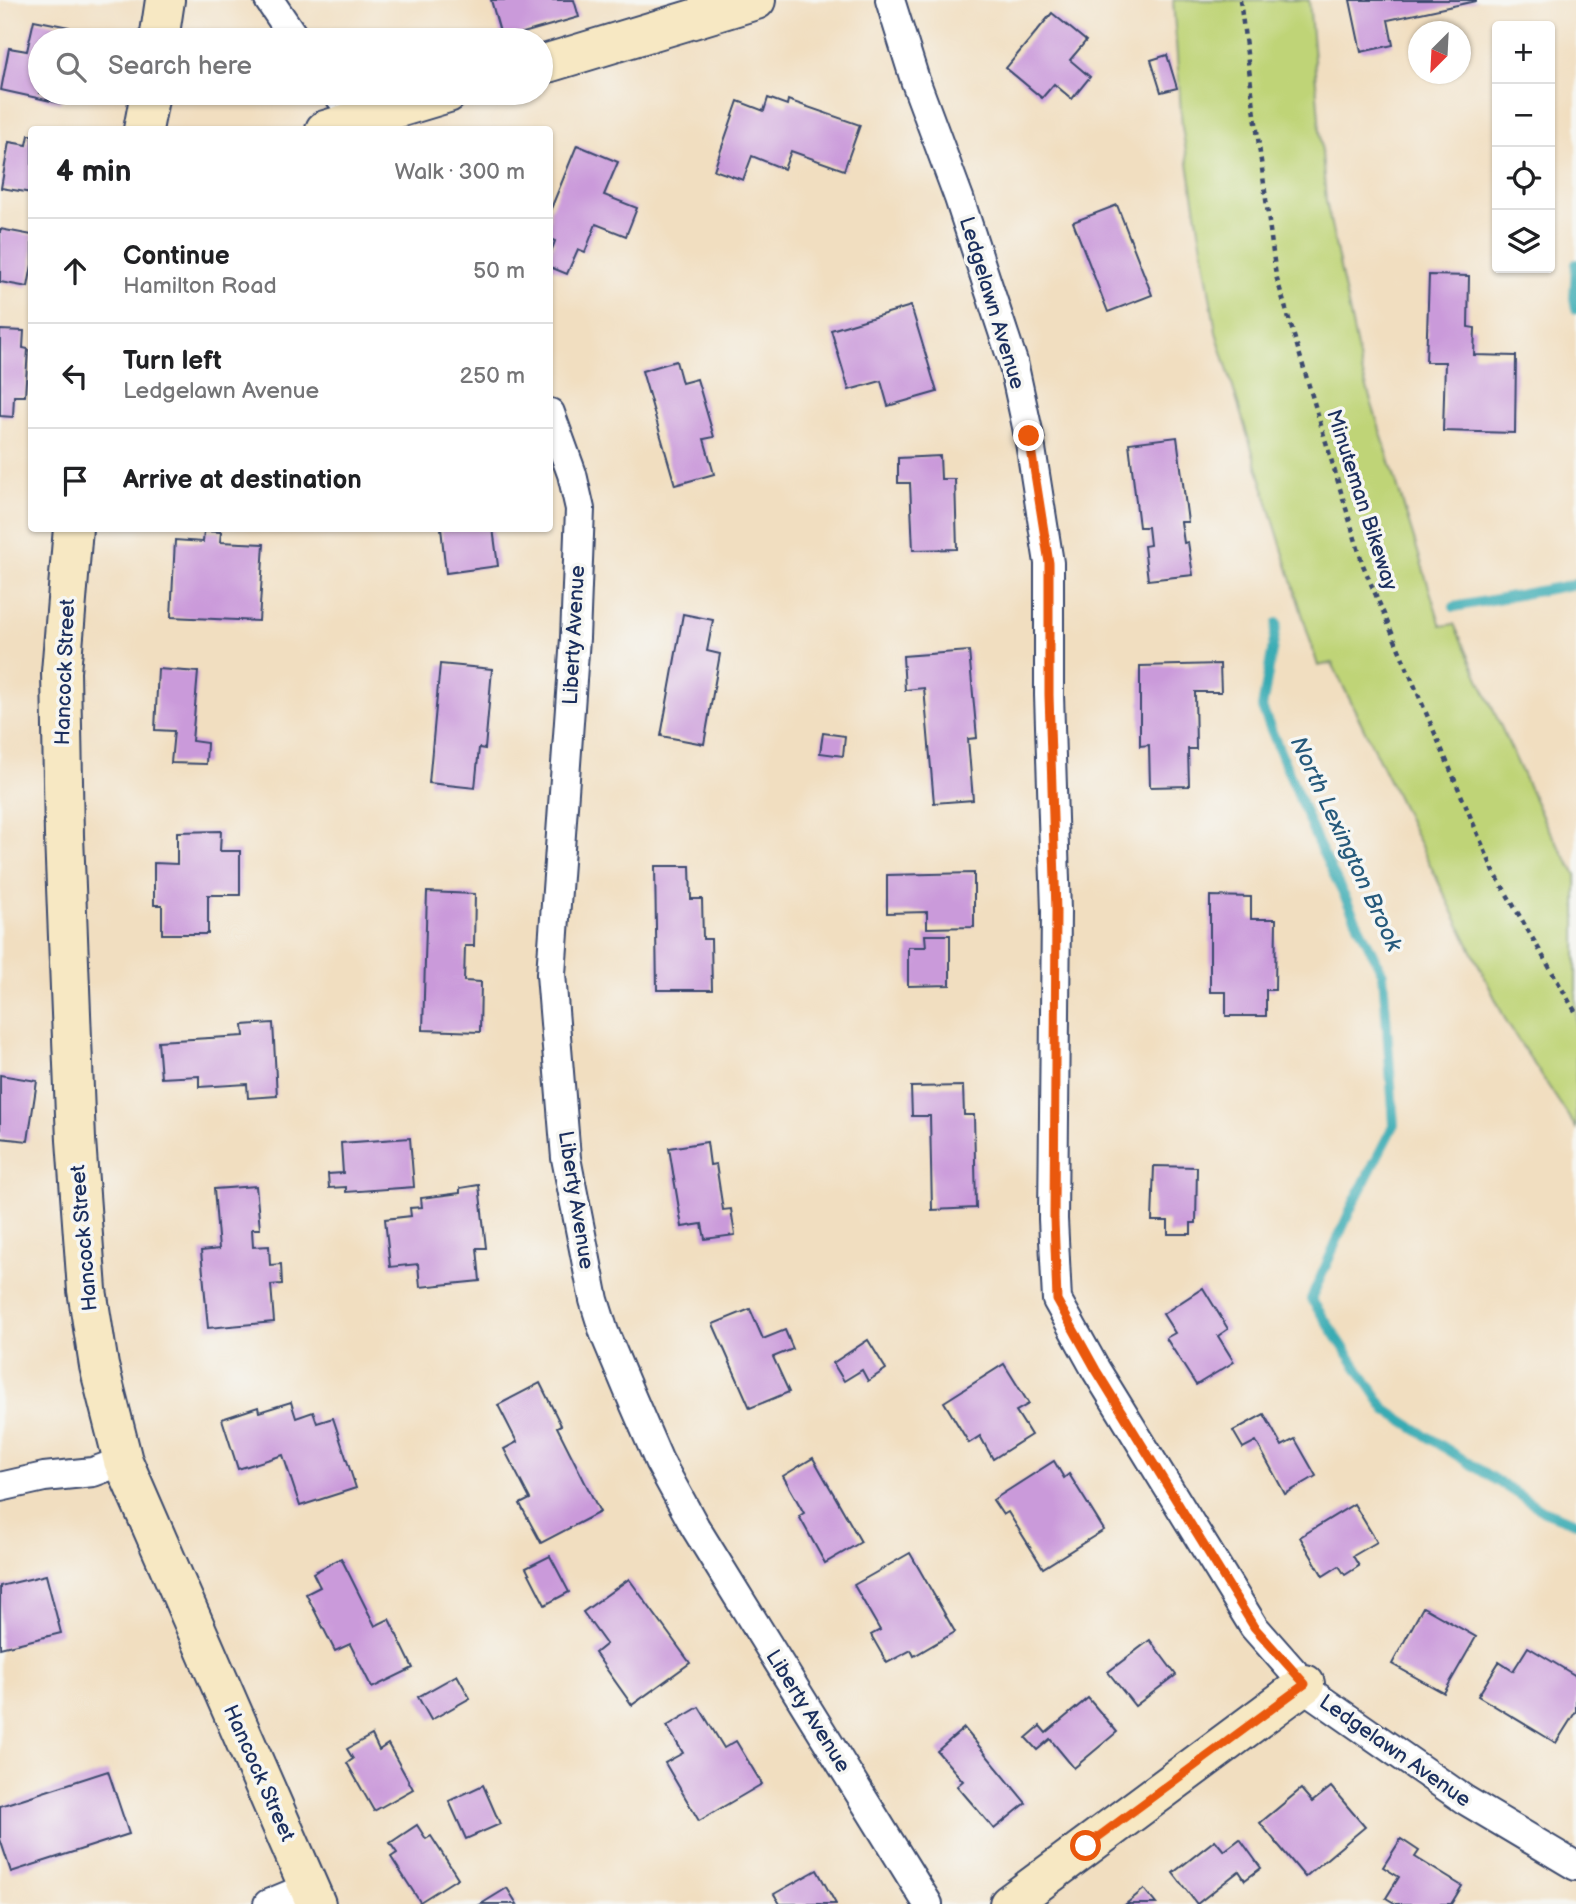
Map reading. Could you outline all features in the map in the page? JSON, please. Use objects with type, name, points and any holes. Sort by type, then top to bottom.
[{"type":"main road","points":[[161,28],[165,0]]},
{"type":"main road","points":[[553,61],[756,0]]},
{"type":"main road","points":[[144,126],[148,105]]},
{"type":"main road","points":[[348,118],[400,105]]},
{"type":"main road","name":"Hancock Street","points":[[73,532],[61,672],[64,836],[76,1140],[87,1290],[105,1396],[123,1461],[312,1896]]},
{"type":"main road","points":[[1009,1904],[1305,1684]]},
{"type":"street","points":[[269,0],[288,28]]},
{"type":"street","name":"Ledgelawn Avenue","points":[[890,0],[1013,362],[1029,436],[1049,563],[1049,695],[1056,911],[1054,1219],[1057,1300],[1096,1370],[1254,1627],[1313,1693],[1465,1800],[1576,1866]]},
{"type":"street","name":"Liberty Avenue","points":[[553,421],[572,474],[580,509],[575,638],[551,974],[566,1158],[594,1300],[616,1363],[659,1461],[695,1527],[928,1904]]},
{"type":"street","points":[[0,1487],[44,1477],[93,1472],[123,1461]]},
{"type":"street","points":[[268,1904],[312,1896]]},
{"type":"path","name":"Minuteman Bikeway","points":[[1240,0],[1276,276],[1363,565],[1494,872],[1576,1013]]},
{"type":"green space","points":[[1173,0],[1309,0],[1326,201],[1362,372],[1441,626],[1454,624],[1546,825],[1576,875],[1576,1128],[1507,1023],[1332,663],[1318,666],[1216,332],[1182,127]]},
{"type":"building","points":[[491,0],[574,0],[579,17],[540,28],[499,28]]},
{"type":"building","points":[[1350,0],[1476,1],[1388,20],[1393,45],[1361,52]]},
{"type":"building","points":[[1052,13],[1086,41],[1070,60],[1090,77],[1072,99],[1054,84],[1042,98],[1006,68]]},
{"type":"building","points":[[34,20],[69,27],[69,28],[32,28]]},
{"type":"building","points":[[28,47],[28,96],[1,90],[9,48],[27,51]]},
{"type":"building","points":[[1167,55],[1177,88],[1161,92],[1151,60]]},
{"type":"building","points":[[768,98],[787,105],[788,100],[860,125],[844,170],[791,151],[784,169],[752,156],[743,180],[714,170],[738,101],[764,111]]},
{"type":"building","points":[[28,140],[28,192],[1,188],[9,142],[27,145]]},
{"type":"building","points":[[577,145],[618,162],[604,195],[637,208],[626,236],[596,224],[585,252],[578,249],[567,274],[553,268],[553,204]]},
{"type":"building","points":[[1117,205],[1152,295],[1108,312],[1073,222]]},
{"type":"building","points":[[0,229],[28,234],[28,287],[0,282]]},
{"type":"building","points":[[1429,275],[1469,276],[1468,327],[1475,328],[1474,355],[1516,356],[1515,433],[1443,431],[1445,362],[1426,362]]},
{"type":"building","points":[[911,306],[937,392],[888,406],[881,381],[849,390],[831,330]]},
{"type":"building","points":[[0,330],[24,331],[23,348],[28,349],[25,396],[14,396],[13,417],[0,416]]},
{"type":"building","points":[[676,361],[682,383],[697,379],[714,437],[704,439],[714,474],[675,485],[642,371]]},
{"type":"building","points":[[1177,437],[1188,522],[1181,522],[1184,543],[1188,542],[1193,575],[1148,580],[1144,546],[1150,545],[1148,527],[1139,527],[1129,443]]},
{"type":"building","points":[[940,456],[941,479],[955,479],[957,549],[913,550],[910,483],[898,483],[898,458]]},
{"type":"building","points":[[204,532],[221,532],[220,542],[264,544],[259,621],[171,617],[175,540],[203,542]]},
{"type":"building","points":[[441,532],[494,532],[498,566],[446,573]]},
{"type":"building","points":[[683,614],[713,620],[707,651],[720,654],[704,744],[661,736]]},
{"type":"building","points":[[969,651],[977,738],[968,739],[973,800],[934,803],[924,688],[905,690],[903,656]]},
{"type":"building","points":[[440,664],[492,669],[485,749],[479,748],[475,788],[429,783]]},
{"type":"building","points":[[1220,664],[1221,692],[1195,692],[1196,749],[1188,749],[1189,786],[1150,787],[1149,745],[1140,746],[1140,666]]},
{"type":"building","points":[[158,669],[198,672],[192,741],[207,743],[206,764],[171,763],[174,731],[155,730]]},
{"type":"building","points":[[823,733],[845,736],[843,756],[820,753]]},
{"type":"building","points":[[221,831],[220,851],[240,851],[240,895],[208,895],[208,934],[162,934],[162,905],[154,905],[154,863],[177,864],[177,832]]},
{"type":"building","points":[[655,866],[690,866],[691,899],[702,899],[703,939],[711,939],[712,990],[657,990]]},
{"type":"building","points":[[974,873],[974,927],[927,928],[927,912],[887,913],[887,875]]},
{"type":"building","points":[[427,892],[475,894],[474,946],[465,946],[464,981],[481,982],[480,1032],[423,1030]]},
{"type":"building","points":[[1210,896],[1251,897],[1251,919],[1276,919],[1275,990],[1266,990],[1266,1016],[1226,1016],[1226,992],[1210,992]]},
{"type":"building","points":[[925,935],[950,935],[950,985],[908,986],[908,947],[926,947]]},
{"type":"building","points":[[273,1023],[277,1096],[248,1098],[247,1084],[199,1087],[199,1076],[161,1078],[158,1041],[244,1036],[243,1025]]},
{"type":"building","points":[[0,1075],[37,1081],[28,1141],[0,1138]]},
{"type":"building","points":[[963,1086],[964,1115],[974,1115],[976,1208],[932,1210],[930,1116],[912,1116],[911,1087]]},
{"type":"building","points":[[410,1138],[414,1187],[346,1192],[346,1187],[329,1188],[328,1174],[343,1173],[341,1143]]},
{"type":"building","points":[[707,1142],[710,1165],[716,1164],[723,1210],[731,1209],[735,1235],[705,1239],[702,1224],[682,1227],[669,1148]]},
{"type":"building","points":[[1154,1166],[1197,1167],[1196,1223],[1191,1223],[1191,1234],[1168,1234],[1168,1221],[1152,1221]]},
{"type":"building","points":[[479,1185],[486,1248],[477,1248],[480,1281],[420,1287],[418,1264],[390,1267],[385,1219],[411,1216],[410,1208],[422,1207],[421,1198],[460,1193],[460,1188]]},
{"type":"building","points":[[256,1186],[260,1229],[252,1229],[253,1247],[269,1246],[270,1265],[281,1264],[282,1284],[271,1285],[274,1322],[208,1328],[201,1251],[219,1249],[214,1189]]},
{"type":"building","points":[[1203,1288],[1228,1329],[1218,1336],[1234,1362],[1196,1385],[1166,1338],[1175,1333],[1163,1314]]},
{"type":"building","points":[[750,1309],[763,1339],[785,1330],[793,1349],[773,1357],[789,1392],[750,1408],[713,1324]]},
{"type":"building","points":[[868,1340],[886,1369],[868,1381],[862,1370],[844,1381],[833,1363]]},
{"type":"building","points":[[1004,1364],[1029,1404],[1016,1411],[1031,1435],[993,1459],[980,1436],[969,1443],[944,1402]]},
{"type":"building","points":[[540,1383],[561,1425],[557,1427],[600,1512],[541,1543],[520,1504],[530,1499],[504,1449],[517,1442],[498,1405]]},
{"type":"building","points":[[291,1402],[296,1418],[313,1412],[317,1423],[333,1418],[356,1488],[300,1506],[283,1455],[238,1469],[222,1419],[258,1407],[259,1412]]},
{"type":"building","points":[[1264,1414],[1282,1446],[1295,1439],[1316,1476],[1285,1494],[1256,1441],[1243,1448],[1233,1431]]},
{"type":"building","points":[[813,1458],[861,1542],[825,1563],[799,1516],[804,1513],[783,1476]]},
{"type":"building","points":[[1054,1461],[1064,1478],[1069,1474],[1104,1530],[1043,1568],[1008,1512],[1003,1515],[993,1500]]},
{"type":"building","points":[[1354,1504],[1377,1542],[1353,1556],[1359,1566],[1345,1575],[1339,1566],[1323,1576],[1300,1537]]},
{"type":"building","points":[[910,1553],[955,1632],[914,1656],[911,1650],[887,1663],[871,1635],[880,1630],[854,1585]]},
{"type":"building","points":[[550,1556],[569,1592],[545,1605],[526,1568]]},
{"type":"building","points":[[341,1558],[375,1626],[389,1619],[413,1668],[372,1688],[350,1644],[335,1651],[306,1594],[320,1587],[313,1573]]},
{"type":"building","points":[[46,1575],[61,1633],[0,1648],[0,1586]]},
{"type":"building","points":[[629,1579],[690,1663],[632,1705],[595,1653],[606,1644],[583,1612]]},
{"type":"building","points":[[1423,1607],[1476,1637],[1444,1693],[1392,1664]]},
{"type":"building","points":[[1150,1640],[1176,1675],[1135,1706],[1108,1672]]},
{"type":"building","points":[[1528,1647],[1576,1676],[1576,1711],[1556,1743],[1478,1696],[1499,1662],[1513,1671]]},
{"type":"building","points":[[457,1675],[470,1698],[431,1720],[418,1697]]},
{"type":"building","points":[[1088,1698],[1117,1732],[1074,1768],[1050,1739],[1037,1750],[1026,1738],[1040,1726],[1046,1733]]},
{"type":"building","points":[[699,1707],[724,1748],[736,1741],[762,1784],[699,1821],[665,1763],[683,1753],[667,1726]]},
{"type":"building","points":[[964,1728],[1026,1803],[994,1829],[957,1786],[963,1781],[937,1751]]},
{"type":"building","points":[[372,1735],[379,1750],[388,1744],[413,1789],[374,1811],[347,1763],[353,1759],[347,1749]]},
{"type":"building","points":[[108,1771],[129,1834],[11,1872],[0,1839],[0,1806]]},
{"type":"building","points":[[483,1785],[500,1824],[466,1839],[449,1801]]},
{"type":"building","points":[[1331,1787],[1365,1827],[1305,1877],[1260,1823],[1301,1789],[1312,1802]]},
{"type":"building","points":[[417,1825],[426,1839],[431,1836],[458,1878],[420,1902],[391,1857],[397,1853],[390,1843]]},
{"type":"building","points":[[1240,1839],[1261,1868],[1245,1880],[1239,1871],[1197,1904],[1173,1873],[1215,1840],[1224,1851]]},
{"type":"building","points":[[1401,1839],[1419,1851],[1415,1857],[1462,1886],[1451,1904],[1396,1904],[1386,1898],[1399,1877],[1383,1867]]},
{"type":"building","points":[[817,1870],[836,1904],[780,1904],[774,1894]]},
{"type":"building","points":[[507,1888],[517,1904],[481,1904]]},
{"type":"building","points":[[1144,1889],[1156,1904],[1126,1904]]},
{"type":"waterway","name":"North Lexington Brook","points":[[1576,264],[1576,309]]},
{"type":"waterway","name":"North Lexington Brook","points":[[1454,607],[1576,584]]},
{"type":"waterway","name":"North Lexington Brook","points":[[1277,623],[1262,708],[1317,841],[1383,974],[1394,1124],[1353,1204],[1311,1299],[1386,1410],[1544,1511],[1576,1523]]},
{"type":"route","points":[[1029,436],[1049,563],[1049,695],[1056,911],[1054,1219],[1057,1300],[1096,1370],[1254,1627],[1305,1684],[1086,1846]]}]
